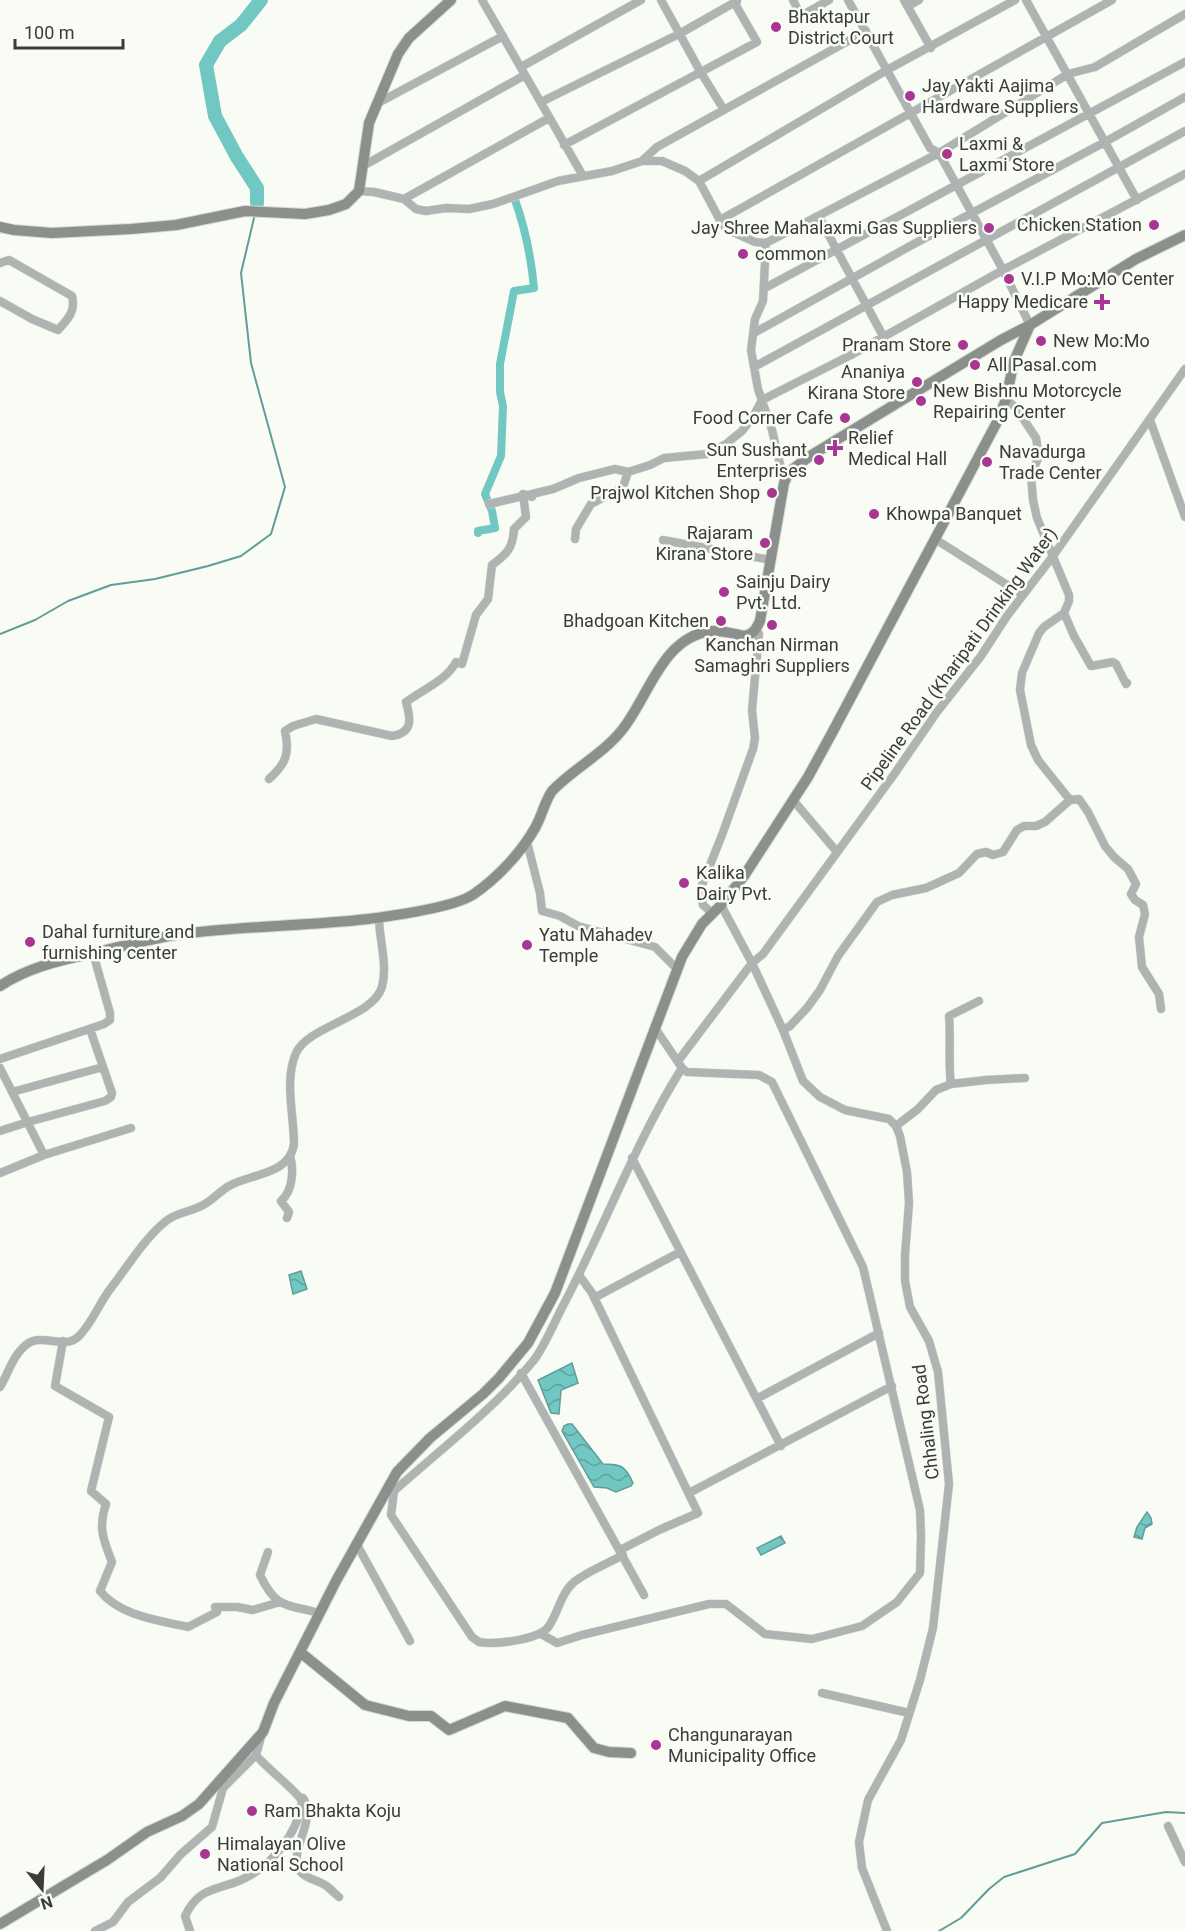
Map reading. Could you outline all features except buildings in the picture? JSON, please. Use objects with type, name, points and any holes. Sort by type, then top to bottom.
[{"type":"main road","points":[[0,227],[52,233],[131,229],[176,225],[244,211],[305,214],[329,210],[346,204],[359,191],[367,131],[398,54],[409,38],[451,0]]},
{"type":"main road","points":[[0,986],[33,968],[180,934],[379,918],[400,915],[469,897],[503,868],[527,842],[552,791],[621,732],[642,701],[661,664],[675,647],[710,631],[744,636],[756,629],[784,483],[789,472],[810,456],[1000,340],[1030,325],[1136,259],[1185,235]]},
{"type":"main road","points":[[0,1924],[107,1860],[147,1832],[182,1816],[199,1804],[263,1732],[274,1704],[319,1613],[397,1472],[429,1438],[499,1378],[537,1329],[555,1293],[678,969],[694,936],[744,876],[793,800],[832,733],[984,448],[1006,399],[1014,361],[1030,325]]},
{"type":"main road","points":[[300,1652],[364,1705],[409,1716],[431,1716],[450,1730],[505,1706],[568,1718],[594,1748],[609,1752],[631,1753]]},
{"type":"street","points":[[482,0],[582,176]]},
{"type":"street","points":[[521,67],[640,0]]},
{"type":"street","points":[[661,0],[724,110]]},
{"type":"street","points":[[793,0],[801,16],[829,0]]},
{"type":"street","points":[[848,0],[930,148],[939,153],[1003,270],[1030,325]]},
{"type":"street","points":[[919,0],[906,3],[931,48]]},
{"type":"street","points":[[699,180],[887,70],[931,48],[1015,0]]},
{"type":"street","points":[[1026,0],[1137,200]]},
{"type":"street","points":[[720,220],[1112,0]]},
{"type":"street","points":[[541,102],[679,34],[736,1],[757,42],[564,145]]},
{"type":"street","points":[[359,191],[404,199],[416,209],[426,211],[446,208],[469,209],[493,204],[558,181],[612,171],[642,161],[662,161],[699,180],[720,220],[728,230],[755,242],[766,243],[939,153],[1068,74],[1095,67],[1185,14]]},
{"type":"street","points":[[642,161],[657,147],[866,31]]},
{"type":"street","points":[[376,104],[502,36]]},
{"type":"street","points":[[765,288],[882,223],[957,186],[1185,63]]},
{"type":"street","points":[[363,166],[525,75]]},
{"type":"street","points":[[754,333],[1185,97]]},
{"type":"street","points":[[404,199],[549,118]]},
{"type":"street","points":[[754,367],[1185,131]]},
{"type":"street","points":[[489,504],[553,489],[579,478],[615,470],[628,472],[664,458],[706,454],[726,444],[742,431],[762,400],[851,355],[1003,270],[1185,174]]},
{"type":"street","points":[[819,217],[883,336]]},
{"type":"street","points":[[766,243],[765,288],[763,301],[755,320],[751,350],[758,389],[772,430],[784,483]]},
{"type":"street","points":[[0,263],[9,260],[72,296],[74,305],[70,317],[58,330],[32,319],[0,300]]},
{"type":"street","name":"Pipeline Road (Kharipati Drinking Water)","points":[[541,1634],[496,1642],[475,1641],[391,1515],[394,1491],[499,1398],[535,1359],[579,1275],[632,1158],[680,1064],[752,963],[763,954],[896,773],[937,712],[981,656],[1007,616],[1053,556],[1185,369]]},
{"type":"street","points":[[1006,399],[1016,408],[1036,438],[1039,456],[1031,475],[1030,487],[1037,518],[1069,596],[1064,613],[1039,633],[1022,673],[1020,690],[1031,745],[1038,760],[1070,801]]},
{"type":"street","points":[[1150,420],[1185,517]]},
{"type":"street","points":[[575,539],[576,529],[591,504],[623,487],[628,472]]},
{"type":"street","points":[[269,778],[281,768],[285,760],[287,741],[285,731],[293,726],[316,719],[392,736],[406,731],[411,717],[406,702],[429,688],[453,668],[456,662],[462,664],[476,615],[488,599],[492,565],[504,556],[514,543],[514,529],[526,517],[528,496]]},
{"type":"street","points":[[935,539],[1023,595]]},
{"type":"street","points":[[663,540],[771,560]]},
{"type":"street","points":[[1064,613],[1091,666],[1113,662],[1125,684],[1127,683]]},
{"type":"street","points":[[712,914],[703,905],[700,890],[722,835],[755,738],[752,702],[759,634],[756,629]]},
{"type":"street","points":[[783,1030],[790,1026],[814,999],[838,956],[877,902],[892,895],[926,888],[959,873],[977,854],[986,852],[993,855],[1003,852],[1017,830],[1024,826],[1036,826],[1046,822],[1070,801],[1079,799],[1105,846],[1128,869],[1136,884],[1131,894],[1135,900],[1143,904],[1144,914],[1140,937],[1142,967],[1159,994],[1161,1009]]},
{"type":"street","points":[[793,800],[837,852]]},
{"type":"street","points":[[527,842],[542,911],[560,916],[578,926],[655,947],[678,969]]},
{"type":"street","points":[[721,905],[752,963],[783,1030],[803,1081],[820,1097],[845,1110],[889,1119],[896,1126],[936,1090],[951,1084],[1025,1078]]},
{"type":"street","points":[[0,1387],[18,1354],[27,1343],[39,1339],[74,1340],[80,1335],[108,1291],[143,1245],[164,1222],[179,1213],[204,1205],[228,1186],[270,1171],[286,1161],[294,1144],[291,1080],[295,1054],[307,1039],[340,1022],[369,1003],[381,991],[384,967],[379,936],[379,918]]},
{"type":"street","points":[[0,1059],[110,1020],[93,953]]},
{"type":"street","points":[[951,1084],[949,1016],[979,1001]]},
{"type":"street","points":[[579,1275],[594,1298],[698,1513],[668,1525],[574,1582],[566,1592],[547,1629],[541,1634],[556,1643],[709,1604],[726,1604],[765,1634],[812,1639],[862,1626],[897,1602],[920,1573],[920,1510],[863,1267],[772,1082],[759,1075],[687,1072],[656,1028]]},
{"type":"street","points":[[0,1131],[105,1101],[111,1097],[112,1093],[90,1029]]},
{"type":"street","points":[[7,1088],[103,1067]]},
{"type":"street","points":[[0,1068],[7,1088],[28,1122],[44,1155]]},
{"type":"street","name":"Chhaling Road","points":[[887,1931],[862,1868],[859,1842],[868,1800],[901,1740],[920,1680],[933,1628],[949,1484],[938,1372],[929,1341],[910,1307],[905,1281],[909,1187],[900,1136],[896,1126]]},
{"type":"street","points":[[0,1173],[44,1155],[131,1128]]},
{"type":"street","points":[[287,1218],[289,1212],[282,1200],[289,1190],[293,1165],[290,1156]]},
{"type":"street","points":[[632,1158],[782,1446]]},
{"type":"street","points":[[594,1298],[680,1252]]},
{"type":"street","points":[[758,1398],[879,1333]]},
{"type":"street","points":[[63,1341],[55,1386],[109,1417],[91,1491],[106,1504],[102,1518],[102,1536],[112,1562],[100,1591],[107,1600],[131,1612],[188,1627],[217,1612],[215,1607],[253,1610],[280,1602]]},
{"type":"street","points":[[521,1373],[644,1595]]},
{"type":"street","points":[[689,1493],[892,1386]]},
{"type":"street","points":[[356,1543],[410,1641]]},
{"type":"street","points":[[268,1552],[260,1575],[273,1598],[319,1613]]},
{"type":"street","points":[[822,1693],[909,1713]]},
{"type":"street","points":[[95,1931],[112,1922],[128,1902],[160,1878],[181,1854],[212,1827],[222,1788],[256,1755],[263,1732]]},
{"type":"street","points":[[256,1755],[307,1803],[308,1815],[296,1861],[301,1872],[339,1897]]},
{"type":"street","points":[[190,1931],[185,1916],[199,1895],[212,1888],[242,1879],[268,1862],[279,1851],[295,1826],[302,1801],[299,1796]]},
{"type":"street","points":[[1168,1826],[1185,1862]]},
{"type":"water","points":[[301,1271],[307,1289],[293,1294],[289,1275]]},
{"type":"water","points":[[572,1363],[578,1383],[561,1390],[559,1414],[551,1413],[538,1380]]},
{"type":"water","points":[[568,1424],[572,1424],[603,1464],[614,1464],[624,1469],[633,1483],[631,1486],[616,1492],[607,1488],[594,1487],[562,1431]]},
{"type":"water","points":[[1147,1512],[1152,1524],[1145,1528],[1142,1539],[1134,1537],[1137,1527]]},
{"type":"water","points":[[781,1536],[785,1543],[761,1555],[757,1548]]},
{"type":"waterway","points":[[257,203],[257,188],[215,116],[206,65],[220,41],[241,25],[261,0]]},
{"type":"waterway","points":[[478,533],[478,531],[495,528],[492,511],[485,494],[501,456],[503,406],[500,392],[500,364],[514,291],[534,288],[527,242],[514,197]]},
{"type":"waterway","points":[[0,634],[35,620],[68,601],[111,585],[155,579],[241,556],[271,534],[285,487],[251,363],[241,273],[255,214]]},
{"type":"waterway","points":[[939,1931],[961,1918],[1004,1877],[1075,1854],[1102,1823],[1166,1812],[1185,1813]]},
{"type":"place","name":"Bhaktapur District Court","points":[[776,27]]},
{"type":"place","name":"Jay Yakti Aajima Hardware Suppliers","points":[[910,96]]},
{"type":"place","name":"Laxmi & Laxmi Store","points":[[947,154]]},
{"type":"place","name":"Chicken Station","points":[[1154,225]]},
{"type":"place","name":"Jay Shree Mahalaxmi Gas Suppliers","points":[[989,228]]},
{"type":"place","name":"common","points":[[743,254]]},
{"type":"place","name":"V.I.P Mo:Mo Center","points":[[1009,279]]},
{"type":"place","name":"Happy Medicare","points":[[1102,302]]},
{"type":"place","name":"New Mo:Mo","points":[[1041,341]]},
{"type":"place","name":"Pranam Store","points":[[963,345]]},
{"type":"place","name":"All Pasal.com","points":[[975,365]]},
{"type":"place","name":"Ananiya Kirana Store","points":[[917,382]]},
{"type":"place","name":"New Bishnu Motorcycle Repairing Center","points":[[921,401]]},
{"type":"place","name":"Food Corner Cafe","points":[[845,418]]},
{"type":"place","name":"Relief Medical Hall","points":[[835,448]]},
{"type":"place","name":"Sun Sushant Enterprises","points":[[819,460]]},
{"type":"place","name":"Navadurga Trade Center","points":[[987,462]]},
{"type":"place","name":"Prajwol Kitchen Shop","points":[[772,493]]},
{"type":"place","name":"Khowpa Banquet","points":[[874,514]]},
{"type":"place","name":"Rajaram Kirana Store","points":[[765,543]]},
{"type":"place","name":"Sainju Dairy Pvt. Ltd.","points":[[724,592]]},
{"type":"place","name":"Bhadgoan Kitchen","points":[[721,621]]},
{"type":"place","name":"Kanchan Nirman Samaghri Suppliers","points":[[772,625]]},
{"type":"place","name":"Kalika Dairy Pvt.","points":[[684,883]]},
{"type":"place","name":"Dahal furniture and furnishing center","points":[[30,942]]},
{"type":"place","name":"Yatu Mahadev Temple","points":[[527,945]]},
{"type":"place","name":"Changunarayan Municipality Office","points":[[656,1745]]},
{"type":"place","name":"Ram Bhakta Koju","points":[[252,1811]]},
{"type":"place","name":"Himalayan Olive National School","points":[[205,1854]]}]
